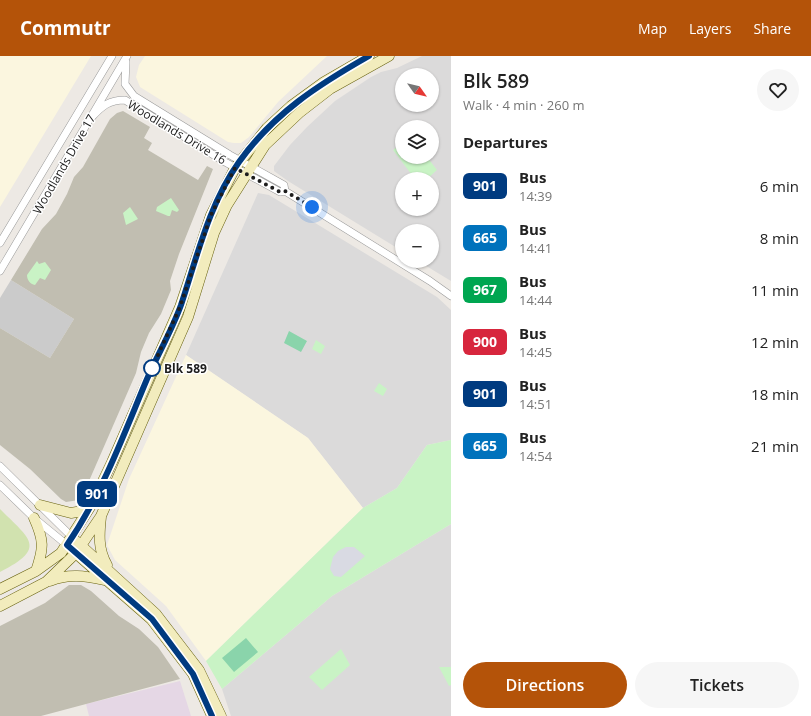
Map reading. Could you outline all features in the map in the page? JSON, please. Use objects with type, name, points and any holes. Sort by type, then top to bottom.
[{"type":"street","name":"Woodlands Drive 17","points":[[0,243],[112,56]]},
{"type":"street","points":[[0,589],[36,571],[61,553],[70,541],[88,510],[132,416],[180,307],[211,215],[238,164],[267,128],[291,106],[324,82],[369,56]]},
{"type":"street","points":[[46,582],[78,549],[101,516],[188,317],[214,234],[227,205],[249,170],[266,145],[298,113],[330,89],[389,56]]},
{"type":"street","name":"Woodlands Drive 17","points":[[0,271],[127,57]]},
{"type":"street","name":"Woodlands Drive 16","points":[[127,57],[124,70],[125,84],[134,96],[238,164]]},
{"type":"street","name":"Woodlands Drive 16","points":[[92,117],[105,104],[116,100],[125,100],[249,170],[280,192],[285,191],[430,281],[451,296]]},
{"type":"street","points":[[132,416],[140,412],[155,394]]},
{"type":"street","points":[[0,466],[40,505],[70,541],[152,619],[193,674],[212,716]]},
{"type":"street","points":[[0,485],[34,518],[70,541]]},
{"type":"street","points":[[40,505],[71,513],[88,510]]},
{"type":"street","points":[[101,516],[100,550],[108,577]]},
{"type":"street","points":[[34,518],[43,545],[42,554],[36,571]]},
{"type":"street","points":[[0,606],[46,582],[61,576],[76,575],[108,577],[156,614],[199,670],[221,716]]},
{"type":"shaded area","points":[[0,56],[91,56],[0,207]]},
{"type":"shaded area","points":[[145,56],[327,56],[278,102],[249,137],[241,143],[234,143],[228,142],[140,87],[136,77],[139,65]]},
{"type":"shaded area","points":[[422,56],[451,56],[451,281],[430,268],[439,268],[439,224],[395,224],[395,247],[274,171],[274,166],[290,145],[335,101],[381,72],[395,68],[395,112],[439,112],[439,68],[397,68]]},
{"type":"shaded area","points":[[123,111],[150,127],[144,138],[152,143],[148,150],[198,180],[207,166],[213,169],[179,254],[170,281],[171,290],[161,314],[149,333],[141,352],[136,373],[89,481],[79,500],[66,502],[30,469],[0,445],[0,328],[50,358],[74,319],[11,280],[42,229],[56,214],[74,177],[83,167],[110,119],[117,113]]},
{"type":"shaded area","points":[[258,193],[269,195],[437,297],[451,310],[451,440],[427,445],[397,488],[363,508],[308,438],[186,355]]},
{"type":"shaded area","points":[[11,280],[74,319],[50,358],[0,328],[0,298]]},
{"type":"shaded area","points":[[186,355],[308,438],[363,508],[206,661],[166,606],[115,560],[107,545],[129,479]]},
{"type":"shaded area","points":[[451,524],[451,716],[231,716],[222,689],[332,596]]},
{"type":"shaded area","points":[[346,547],[354,547],[365,556],[341,577],[334,576],[330,569],[333,557],[338,551]]},
{"type":"shaded area","points":[[69,585],[81,585],[91,591],[119,616],[139,629],[158,647],[180,679],[41,716],[0,716],[0,626],[45,603]]},
{"type":"shaded area","points":[[180,681],[191,716],[89,716],[86,704]]},
{"type":"green space","points":[[404,164],[432,164],[437,170],[435,172],[410,172]]},
{"type":"green space","points":[[171,198],[179,210],[177,212],[172,210],[170,216],[168,216],[156,211],[157,207]]},
{"type":"green space","points":[[130,207],[138,219],[126,225],[123,213]]},
{"type":"green space","points":[[37,261],[39,264],[45,262],[51,270],[45,280],[40,278],[35,285],[29,282],[27,275]]},
{"type":"green space","points":[[289,331],[307,341],[301,352],[284,343]]},
{"type":"green space","points":[[316,340],[325,346],[321,354],[312,349]]},
{"type":"green space","points":[[379,383],[387,389],[383,396],[374,391]]},
{"type":"green space","points":[[451,440],[451,524],[332,596],[222,689],[206,661],[363,508],[397,488],[427,445]]},
{"type":"green space","points":[[0,509],[26,536],[29,543],[29,549],[15,564],[0,572]]},
{"type":"green space","points":[[246,638],[258,652],[234,672],[222,658]]},
{"type":"green space","points":[[341,649],[350,665],[322,690],[309,677]]},
{"type":"green space","points":[[439,667],[451,667],[451,685],[449,686]]},
{"type":"bus line","name":"901","points":[[212,716],[193,674],[152,619],[105,580],[67,545],[92,504],[112,462],[180,307],[211,215],[235,168],[267,128],[291,106],[324,82],[369,56]]},
{"type":"place","name":"Blk 589","points":[[152,368]]},
{"type":"route","points":[[152,368],[180,307],[211,215],[235,168],[280,192],[285,191],[312,207]]}]
